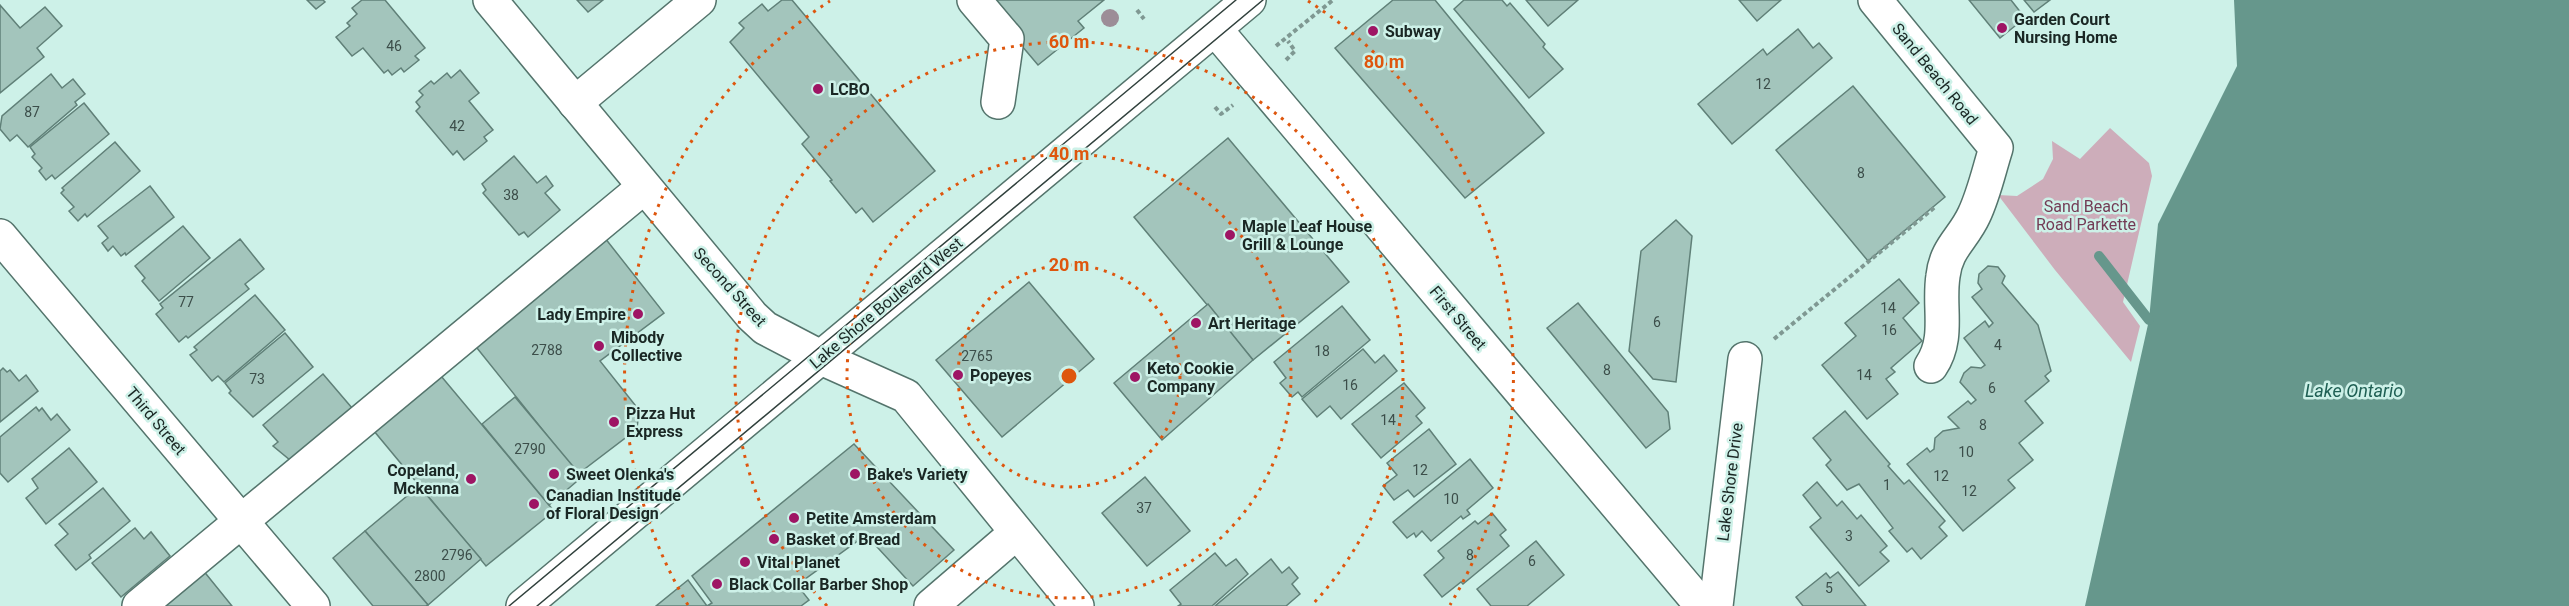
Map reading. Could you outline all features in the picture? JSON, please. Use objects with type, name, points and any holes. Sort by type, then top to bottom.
[{"type":"street","name":"Second Street","points":[[490,0],[752,316],[765,328],[906,396],[1077,606]]},
{"type":"street","points":[[575,103],[699,0]]},
{"type":"street","points":[[974,0],[1007,39],[998,102]]},
{"type":"street","name":"Lake Shore Boulevard West","points":[[523,606],[1249,0]]},
{"type":"street","name":"Sand Beach Road","points":[[1875,0],[1996,148],[1975,213],[1947,254],[1942,276],[1940,353],[1931,366]]},
{"type":"street","name":"First Street","points":[[1215,29],[1702,606]]},
{"type":"street","points":[[139,606],[644,187]]},
{"type":"street","name":"Third Street","points":[[0,236],[313,606]]},
{"type":"street","name":"Lake Shore Drive","points":[[1716,606],[1744,359]]},
{"type":"street","points":[[931,606],[1016,532]]},
{"type":"path","points":[[1247,69],[1333,0]]},
{"type":"path","points":[[1137,10],[1144,19]]},
{"type":"path","points":[[1285,60],[1295,51],[1288,41]]},
{"type":"path","points":[[1215,107],[1221,114],[1234,104]]},
{"type":"path","points":[[1744,359],[1789,328],[1938,205]]},
{"type":"green space","name":"Sand Beach Road Parkette","points":[[2110,128],[2149,163],[2152,176],[2123,302],[2140,326],[2131,362],[2055,270],[1998,195],[2017,196],[2043,179],[2053,159],[2052,141],[2080,159]]},
{"type":"water","name":"Lake Ontario","points":[[2234,0],[2569,0],[2569,606],[2085,606],[2149,320],[2158,224],[2237,66]]},
{"type":"building","points":[[307,0],[323,0],[325,2],[316,9]]},
{"type":"building","points":[[362,0],[385,0],[425,48],[415,56],[419,60],[404,72],[401,68],[392,75],[388,70],[384,73],[363,48],[352,56],[336,37],[350,26],[347,23],[357,14],[352,8]]},
{"type":"building","points":[[577,0],[603,0],[588,12]]},
{"type":"building","name":"LCBO","points":[[782,0],[792,0],[935,171],[873,222],[862,208],[856,213],[830,181],[832,180],[802,144],[809,137],[730,42],[744,28],[739,23],[762,4],[768,11]]},
{"type":"building","points":[[983,0],[1104,0],[1078,21],[1084,28],[1038,65]]},
{"type":"building","points":[[1393,0],[1435,0],[1544,133],[1465,198],[1335,48]]},
{"type":"building","points":[[1464,0],[1502,0],[1507,6],[1510,3],[1545,44],[1543,47],[1563,69],[1529,98],[1454,9]]},
{"type":"building","points":[[1526,0],[1578,0],[1548,26]]},
{"type":"building","points":[[1739,0],[1781,0],[1757,21]]},
{"type":"building","name":"Garden Court Nursing Home","points":[[1969,0],[2011,0],[2025,18],[2000,38]]},
{"type":"building","name":"Garden Court Nursing Home","points":[[2024,0],[2050,0],[2034,12]]},
{"type":"building","points":[[0,5],[20,28],[45,7],[62,26],[37,48],[44,57],[0,93]]},
{"type":"building","points":[[1798,29],[1813,48],[1819,43],[1832,58],[1732,144],[1698,104],[1763,49],[1767,55]]},
{"type":"building","points":[[460,70],[479,93],[469,101],[493,130],[484,137],[487,141],[464,160],[457,151],[453,155],[416,111],[420,107],[416,102],[423,95],[419,91],[431,81],[434,84],[447,73],[451,78]]},
{"type":"building","points":[[51,74],[62,88],[73,79],[85,94],[75,102],[77,105],[28,147],[17,135],[10,141],[0,129],[2,116]]},
{"type":"building","points":[[1853,86],[1945,197],[1868,261],[1776,150]]},
{"type":"building","points":[[84,103],[109,134],[55,179],[52,175],[46,180],[39,171],[42,168],[32,157],[35,154],[30,147]]},
{"type":"building","points":[[1228,138],[1349,282],[1253,360],[1134,217]]},
{"type":"building","points":[[115,142],[140,171],[87,217],[85,214],[78,221],[69,211],[74,207],[61,193],[64,190],[62,188]]},
{"type":"building","points":[[514,156],[537,183],[546,176],[553,186],[545,193],[560,210],[528,237],[524,232],[519,235],[483,193],[486,190],[482,184]]},
{"type":"building","points":[[150,186],[174,217],[126,255],[125,253],[121,256],[113,246],[108,251],[102,243],[108,238],[98,226]]},
{"type":"building","points":[[1676,220],[1692,236],[1676,382],[1653,379],[1629,351],[1641,251]]},
{"type":"building","points":[[183,226],[210,258],[159,301],[142,281],[145,278],[135,266]]},
{"type":"building","points":[[601,233],[664,313],[600,361],[639,410],[637,429],[578,474],[469,338]]},
{"type":"building","points":[[240,239],[264,269],[245,284],[249,289],[188,338],[186,336],[179,342],[156,314],[163,308],[160,304]]},
{"type":"building","points":[[1988,266],[1998,267],[2005,276],[2002,283],[2038,325],[2051,371],[2045,376],[2049,381],[2025,401],[2043,423],[2019,443],[2033,460],[2008,480],[2015,488],[1963,531],[1907,464],[1927,448],[1930,452],[1934,449],[1935,438],[1943,431],[1959,428],[1948,417],[1968,401],[1971,404],[1976,400],[1960,382],[1964,373],[1971,367],[1981,368],[1985,365],[1964,338],[1985,321],[1989,327],[1993,323],[1972,297],[1982,289],[1978,283],[1979,274]]},
{"type":"building","points":[[1899,279],[1919,303],[1903,318],[1922,341],[1891,368],[1895,372],[1886,379],[1898,394],[1867,419],[1822,365],[1856,336],[1845,323]]},
{"type":"building","points":[[1029,282],[1094,359],[1002,437],[936,360]]},
{"type":"building","points":[[255,295],[285,330],[224,382],[218,376],[212,381],[190,355],[197,350],[194,347]]},
{"type":"building","points":[[1578,303],[1668,412],[1670,429],[1646,448],[1547,328]]},
{"type":"building","points":[[1208,304],[1253,360],[1162,440],[1114,383]]},
{"type":"building","points":[[1342,306],[1370,340],[1302,397],[1298,392],[1292,397],[1280,383],[1286,378],[1274,362]]},
{"type":"building","points":[[285,333],[313,367],[253,417],[229,393],[231,391],[225,383]]},
{"type":"building","points":[[1363,349],[1375,363],[1384,355],[1397,371],[1341,419],[1330,406],[1317,417],[1302,399]]},
{"type":"building","points":[[3,368],[7,372],[10,370],[19,381],[26,375],[38,391],[0,422],[0,371]]},
{"type":"building","points":[[323,374],[352,408],[290,460],[273,446],[278,442],[263,425]]},
{"type":"building","points":[[441,376],[554,511],[486,566],[374,431]]},
{"type":"building","points":[[1404,383],[1425,408],[1416,416],[1422,423],[1381,458],[1352,424]]},
{"type":"building","points":[[515,397],[582,477],[549,505],[482,424]]},
{"type":"building","points":[[36,407],[39,411],[42,408],[51,420],[57,414],[70,430],[8,482],[0,473],[0,437]]},
{"type":"building","points":[[1845,411],[1904,484],[1909,480],[1945,521],[1939,527],[1947,536],[1921,559],[1912,548],[1907,552],[1889,531],[1893,528],[1859,484],[1847,490],[1826,465],[1831,460],[1813,438]]},
{"type":"building","points":[[1429,429],[1456,464],[1414,497],[1408,490],[1394,500],[1383,486],[1397,475],[1387,463]]},
{"type":"building","points":[[854,444],[954,550],[913,586],[866,535],[797,585],[809,600],[801,606],[707,606],[712,603],[692,576]]},
{"type":"building","points":[[69,448],[97,482],[46,524],[26,498],[38,488],[32,479]]},
{"type":"building","points":[[1470,459],[1493,488],[1467,510],[1470,514],[1463,519],[1461,516],[1431,541],[1422,531],[1416,537],[1414,533],[1407,538],[1393,522]]},
{"type":"building","points":[[1145,477],[1190,531],[1147,566],[1102,513]]},
{"type":"building","points":[[1817,482],[1837,506],[1842,501],[1857,519],[1861,515],[1887,546],[1880,552],[1889,561],[1859,586],[1810,527],[1821,518],[1803,495]]},
{"type":"building","points":[[419,486],[481,559],[428,605],[365,531]]},
{"type":"building","points":[[103,488],[130,521],[89,555],[91,558],[76,570],[55,545],[68,534],[59,524]]},
{"type":"building","points":[[1492,513],[1506,530],[1500,535],[1509,546],[1463,584],[1461,582],[1442,597],[1424,575],[1444,558],[1438,551],[1475,521],[1478,524]]},
{"type":"building","points":[[135,528],[144,539],[151,532],[170,556],[121,597],[92,563]]},
{"type":"building","points":[[365,531],[428,605],[373,606],[333,558]]},
{"type":"building","points":[[1536,541],[1564,575],[1527,606],[1491,606],[1477,589]]},
{"type":"building","points":[[1215,553],[1226,566],[1236,559],[1248,574],[1212,606],[1178,606],[1181,604],[1170,590]]},
{"type":"building","points":[[1271,559],[1282,573],[1289,567],[1298,578],[1292,584],[1300,594],[1286,606],[1215,606]]},
{"type":"building","points":[[198,564],[232,606],[149,606]]},
{"type":"building","points":[[1838,572],[1866,606],[1803,606],[1796,597],[1826,573],[1830,578]]},
{"type":"building","points":[[688,580],[707,606],[656,606]]},
{"type":"waterway","points":[[2099,256],[2149,320]]},
{"type":"tram line","points":[[509,606],[1236,0]]},
{"type":"tram line","points":[[537,606],[1263,0]]},
{"type":"place","name":"Garden Court Nursing Home","points":[[2002,28]]},
{"type":"place","name":"Subway","points":[[1373,31]]},
{"type":"place","name":"LCBO","points":[[818,89]]},
{"type":"place","name":"Maple Leaf House Grill & Lounge","points":[[1230,235]]},
{"type":"place","name":"Lady Empire","points":[[638,314]]},
{"type":"place","name":"Art Heritage","points":[[1196,323]]},
{"type":"place","name":"Mibody Collective","points":[[599,346]]},
{"type":"place","name":"Popeyes","points":[[958,375]]},
{"type":"place","name":"Keto Cookie Company","points":[[1135,377]]},
{"type":"place","name":"Pizza Hut Express","points":[[614,422]]},
{"type":"place","name":"Sweet Olenka's","points":[[554,474]]},
{"type":"place","name":"Bake's Variety","points":[[855,474]]},
{"type":"place","name":"Copeland, Mckenna","points":[[471,479]]},
{"type":"place","name":"Canadian Institude of Floral Design","points":[[534,504]]},
{"type":"place","name":"Petite Amsterdam","points":[[794,518]]},
{"type":"place","name":"Basket of Bread","points":[[774,539]]},
{"type":"place","name":"Vital Planet","points":[[745,562]]},
{"type":"place","name":"Black Collar Barber Shop","points":[[717,584]]}]
